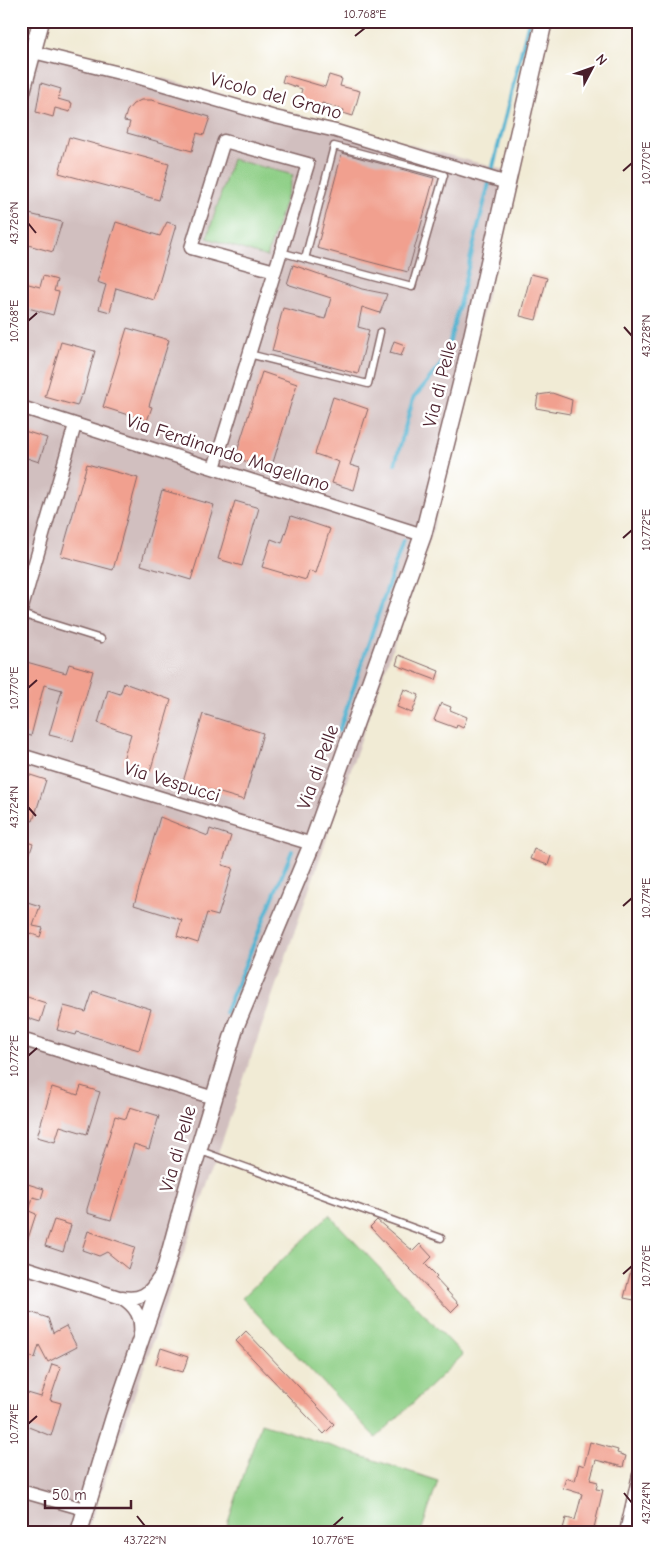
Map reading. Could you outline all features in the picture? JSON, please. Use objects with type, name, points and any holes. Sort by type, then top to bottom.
[{"type":"street","points":[[22,90],[41,21]]},
{"type":"street","name":"Via di Pelle","points":[[79,1532],[84,1511],[166,1266],[198,1150],[236,1025],[312,844],[424,535],[503,181],[544,21]]},
{"type":"street","name":"Vicolo del Grano","points":[[33,52],[140,78],[275,117],[336,131],[503,181]]},
{"type":"street","points":[[214,468],[275,271],[280,252],[308,164],[224,141],[191,248],[275,271]]},
{"type":"street","name":"Via Ferdinando Magellano","points":[[21,407],[424,535]]},
{"type":"street","points":[[21,612],[75,425]]},
{"type":"street","name":"Via Vespucci","points":[[21,755],[312,844]]},
{"type":"street","points":[[21,1039],[214,1098]]},
{"type":"street","points":[[21,1266],[130,1299],[146,1294],[166,1266]]},
{"type":"street","points":[[117,1296],[133,1306],[140,1317],[140,1332],[136,1354]]},
{"type":"street","points":[[626,1532],[639,1475]]},
{"type":"street","points":[[21,1491],[84,1511],[83,1532]]},
{"type":"street","name":"Via di Pelle","points":[[73,1532],[84,1511]]},
{"type":"lane","points":[[280,252],[305,259],[412,287],[444,175],[334,146],[305,259]]},
{"type":"lane","points":[[249,354],[368,384],[380,332]]},
{"type":"lane","points":[[21,612],[101,639]]},
{"type":"lane","points":[[198,1150],[441,1238]]},
{"type":"shaded area","points":[[24,41],[515,173],[432,534],[87,1532],[21,1532],[21,49]]},
{"type":"green space","points":[[232,159],[293,175],[267,257],[207,238]]},
{"type":"green space","points":[[329,1215],[463,1355],[376,1438],[242,1298]]},
{"type":"green space","points":[[261,1423],[438,1481],[421,1532],[248,1532],[227,1525]]},
{"type":"building","points":[[284,75],[325,87],[329,75],[342,79],[340,86],[360,91],[353,116],[343,113],[344,110],[322,103],[321,107],[300,97],[302,89],[282,82]]},
{"type":"building","points":[[41,83],[61,89],[58,99],[72,103],[70,112],[55,108],[53,117],[36,112]]},
{"type":"building","points":[[141,100],[152,100],[210,117],[204,135],[197,133],[192,151],[127,133],[130,122],[124,121],[127,111],[133,104]]},
{"type":"building","points":[[69,137],[169,164],[159,200],[59,173]]},
{"type":"building","points":[[342,153],[434,178],[408,272],[317,248]]},
{"type":"building","points":[[21,212],[62,222],[53,252],[21,243]]},
{"type":"building","points":[[116,222],[160,236],[167,222],[176,225],[154,300],[116,288],[110,312],[99,309],[106,285],[97,282]]},
{"type":"building","points":[[293,265],[362,289],[387,294],[380,313],[362,307],[358,327],[369,330],[358,374],[272,351],[283,308],[325,319],[331,298],[287,284]]},
{"type":"building","points":[[531,274],[547,278],[536,320],[520,316]]},
{"type":"building","points":[[43,276],[57,280],[54,291],[59,292],[53,315],[21,306],[21,282],[40,287]]},
{"type":"building","points":[[127,328],[169,340],[149,406],[152,407],[147,421],[103,407]]},
{"type":"building","points":[[394,341],[405,345],[401,356],[390,353]]},
{"type":"building","points":[[61,342],[95,351],[83,395],[81,395],[77,406],[45,397]]},
{"type":"building","points":[[262,372],[297,384],[271,469],[235,458]]},
{"type":"building","points":[[552,393],[572,400],[570,414],[536,408],[538,395]]},
{"type":"building","points":[[333,397],[368,409],[350,465],[360,468],[354,490],[332,483],[339,462],[315,454]]},
{"type":"building","points":[[21,430],[47,438],[39,462],[21,456]]},
{"type":"building","points":[[87,464],[138,478],[113,570],[61,556]]},
{"type":"building","points":[[162,490],[214,505],[191,580],[141,565]]},
{"type":"building","points":[[235,501],[259,508],[242,566],[218,559]]},
{"type":"building","points":[[21,506],[31,509],[24,534],[21,534]]},
{"type":"building","points":[[291,516],[330,529],[316,573],[309,571],[306,580],[262,567],[271,539],[282,543]]},
{"type":"building","points":[[399,655],[439,671],[436,680],[396,665]]},
{"type":"building","points":[[23,661],[66,673],[69,664],[93,671],[73,741],[49,735],[62,690],[44,685],[31,736],[21,733]]},
{"type":"building","points":[[124,683],[171,700],[150,772],[122,763],[131,734],[98,723],[108,690],[120,694]]},
{"type":"building","points":[[404,689],[419,695],[412,713],[397,707]]},
{"type":"building","points":[[441,703],[451,707],[450,710],[467,717],[463,728],[457,725],[456,728],[434,720]]},
{"type":"building","points":[[203,714],[263,733],[244,800],[183,782]]},
{"type":"building","points":[[21,772],[46,780],[33,821],[21,818]]},
{"type":"building","points":[[160,817],[208,836],[210,829],[231,836],[222,865],[233,868],[218,916],[207,913],[198,943],[177,936],[182,920],[134,905]]},
{"type":"building","points":[[21,840],[33,844],[23,873],[21,873]]},
{"type":"building","points":[[534,849],[551,856],[548,865],[530,859]]},
{"type":"building","points":[[21,900],[40,906],[33,926],[43,928],[40,937],[21,930]]},
{"type":"building","points":[[93,991],[151,1009],[139,1050],[77,1032],[76,1035],[57,1030],[64,1006],[86,1012]]},
{"type":"building","points":[[21,995],[46,1003],[40,1022],[21,1016]]},
{"type":"building","points":[[81,1086],[100,1092],[87,1134],[60,1126],[55,1142],[37,1137],[52,1087],[78,1095]]},
{"type":"building","points":[[130,1107],[159,1116],[149,1149],[134,1144],[111,1220],[87,1213],[87,1209],[115,1116],[126,1119]]},
{"type":"building","points":[[21,1182],[44,1189],[41,1199],[33,1197],[29,1211],[36,1214],[23,1254],[21,1254]]},
{"type":"building","points":[[54,1220],[71,1225],[63,1252],[45,1246]]},
{"type":"building","points":[[377,1220],[413,1251],[420,1244],[432,1257],[425,1264],[459,1304],[451,1312],[370,1227]]},
{"type":"building","points":[[88,1231],[135,1247],[128,1269],[107,1252],[99,1256],[82,1250]]},
{"type":"building","points":[[635,1254],[639,1255],[639,1283],[634,1300],[624,1298]]},
{"type":"building","points":[[21,1309],[48,1318],[53,1333],[66,1326],[77,1347],[48,1362],[39,1345],[35,1358],[21,1354]]},
{"type":"building","points":[[246,1331],[334,1424],[324,1434],[236,1341]]},
{"type":"building","points":[[161,1348],[188,1357],[183,1372],[156,1364]]},
{"type":"building","points":[[52,1364],[61,1367],[50,1400],[61,1403],[51,1436],[21,1424],[21,1391],[41,1397]]},
{"type":"building","points":[[590,1442],[618,1450],[617,1453],[626,1456],[623,1467],[596,1460],[590,1480],[598,1482],[596,1489],[603,1490],[593,1532],[562,1532],[566,1518],[575,1520],[582,1494],[563,1488],[566,1478],[575,1481],[579,1464],[584,1466]]},
{"type":"waterway","points":[[395,464],[413,399],[442,363],[447,353],[529,21]]},
{"type":"waterway","points":[[339,731],[403,541]]},
{"type":"waterway","points":[[225,1013],[292,851]]}]
